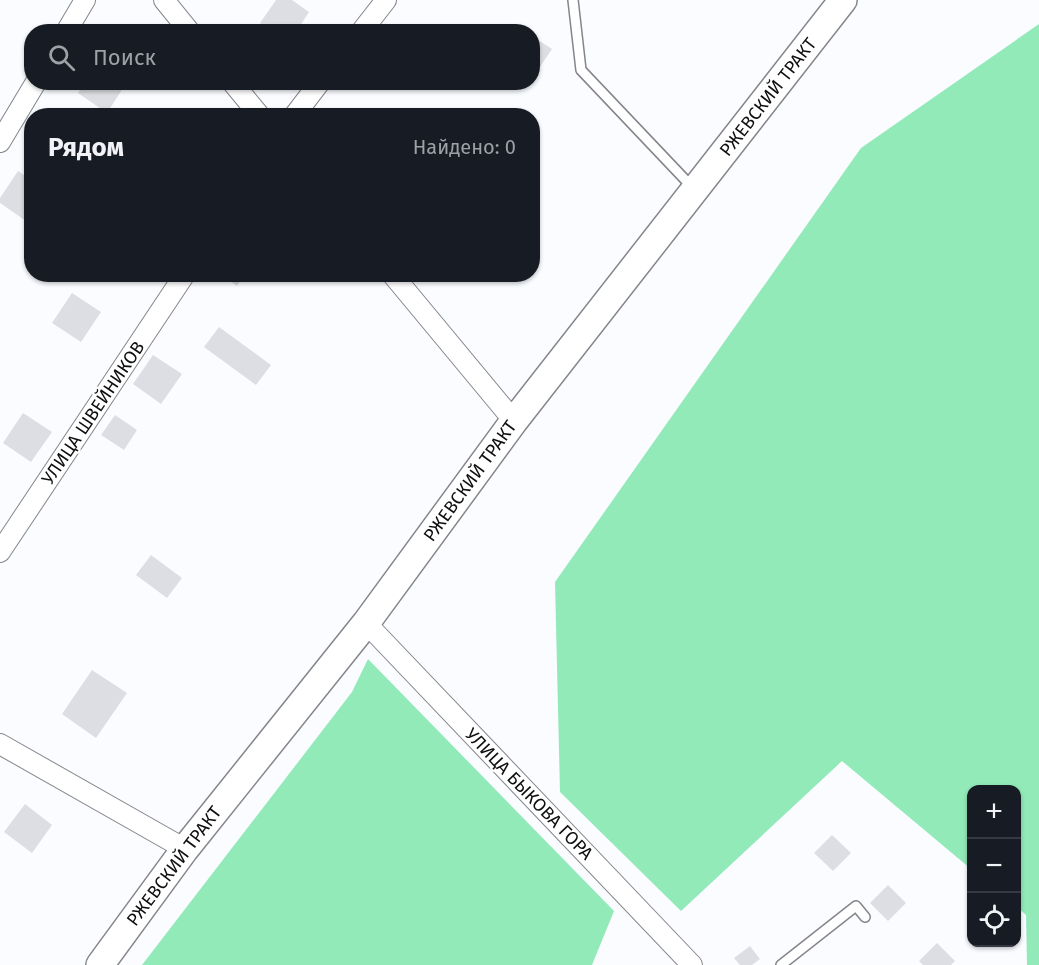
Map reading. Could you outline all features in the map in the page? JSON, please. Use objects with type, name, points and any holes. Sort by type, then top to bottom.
[{"type":"main road","name":"РЖЕВСКИЙ ТРАКТ","points":[[100,965],[185,849],[366,623],[514,421],[843,0]]},
{"type":"street","points":[[71,24],[85,0]]},
{"type":"street","points":[[164,0],[184,24]]},
{"type":"street","points":[[367,24],[386,0]]},
{"type":"street","points":[[0,142],[31,90]]},
{"type":"street","points":[[239,90],[253,108]]},
{"type":"street","points":[[300,108],[314,90]]},
{"type":"street","name":"УЛИЦА ШВЕЙНИКОВ","points":[[0,552],[180,282]]},
{"type":"street","points":[[399,282],[514,421]]},
{"type":"street","name":"УЛИЦА БЫКОВА ГОРА","points":[[366,623],[692,965]]},
{"type":"street","points":[[0,744],[185,849]]},
{"type":"lane","points":[[573,0],[581,70],[694,190]]},
{"type":"lane","points":[[781,965],[856,906],[865,917]]},
{"type":"green space","points":[[1039,24],[1039,965],[1027,965],[1026,915],[1021,911],[1021,785],[967,785],[967,866],[842,761],[681,911],[560,792],[555,582],[861,148]]},
{"type":"green space","points":[[368,659],[614,911],[592,965],[142,965],[352,692]]},
{"type":"building","points":[[276,0],[292,0],[309,12],[301,24],[260,23]]},
{"type":"building","points":[[540,41],[552,49],[540,67]]},
{"type":"building","points":[[80,90],[122,90],[110,108],[100,108],[78,93]]},
{"type":"building","points":[[18,171],[24,175],[24,220],[0,203],[0,198]]},
{"type":"building","points":[[72,293],[101,312],[81,342],[52,323]]},
{"type":"building","points":[[219,327],[271,365],[256,385],[204,347]]},
{"type":"building","points":[[153,355],[182,374],[161,404],[133,384]]},
{"type":"building","points":[[23,413],[52,432],[31,462],[3,443]]},
{"type":"building","points":[[115,415],[137,430],[124,450],[101,435]]},
{"type":"building","points":[[151,555],[182,578],[167,598],[136,575]]},
{"type":"building","points":[[92,670],[127,693],[96,738],[62,714]]},
{"type":"building","points":[[25,804],[52,825],[32,853],[4,832]]},
{"type":"building","points":[[832,835],[851,853],[833,871],[814,853]]},
{"type":"building","points":[[888,885],[906,903],[888,921],[870,903]]},
{"type":"building","points":[[937,943],[955,961],[951,965],[923,965],[919,961]]},
{"type":"building","points":[[750,946],[760,959],[752,965],[740,965],[734,958]]}]
